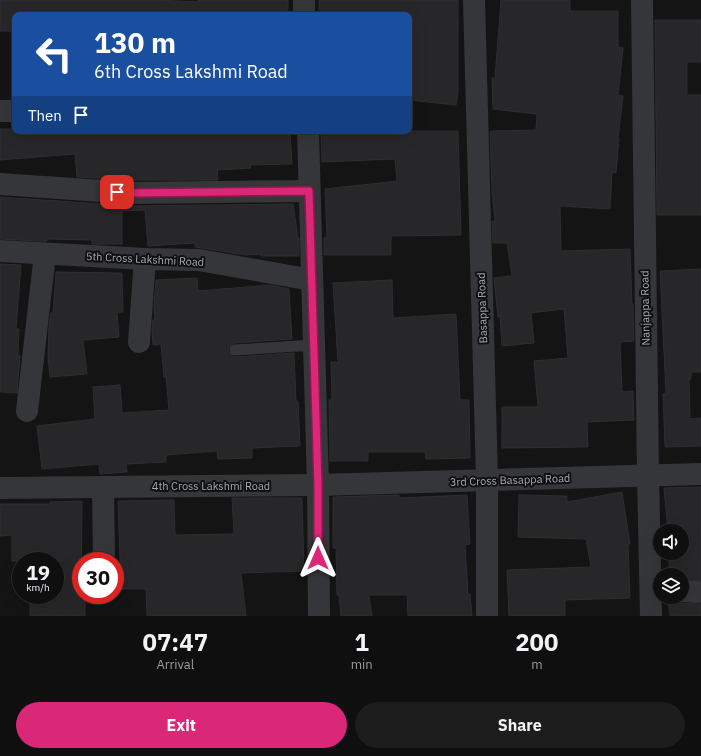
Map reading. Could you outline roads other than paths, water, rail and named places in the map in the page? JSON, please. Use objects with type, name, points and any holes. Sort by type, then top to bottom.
[{"type":"street","points":[[304,0],[304,12]]},
{"type":"street","name":"Basappa Road","points":[[474,0],[487,480],[487,616]]},
{"type":"street","name":"Nanjappa Road","points":[[642,0],[648,476],[654,568]]},
{"type":"street","points":[[0,111],[12,111]]},
{"type":"street","points":[[308,134],[318,485],[319,616]]},
{"type":"street","points":[[0,184],[131,193],[309,191]]},
{"type":"street","name":"5th Cross Lakshmi Road","points":[[0,251],[145,259],[199,260],[312,280]]},
{"type":"street","points":[[27,411],[45,254]]},
{"type":"street","points":[[139,342],[145,259]]},
{"type":"street","name":"3rd Cross Basappa Road","points":[[318,485],[701,474]]},
{"type":"street","name":"4th Cross Lakshmi Road","points":[[0,488],[318,485]]},
{"type":"street","points":[[103,487],[104,552]]},
{"type":"street","name":"Nanjappa Road","points":[[651,616],[653,603]]},
{"type":"lane","points":[[235,350],[314,345]]}]
